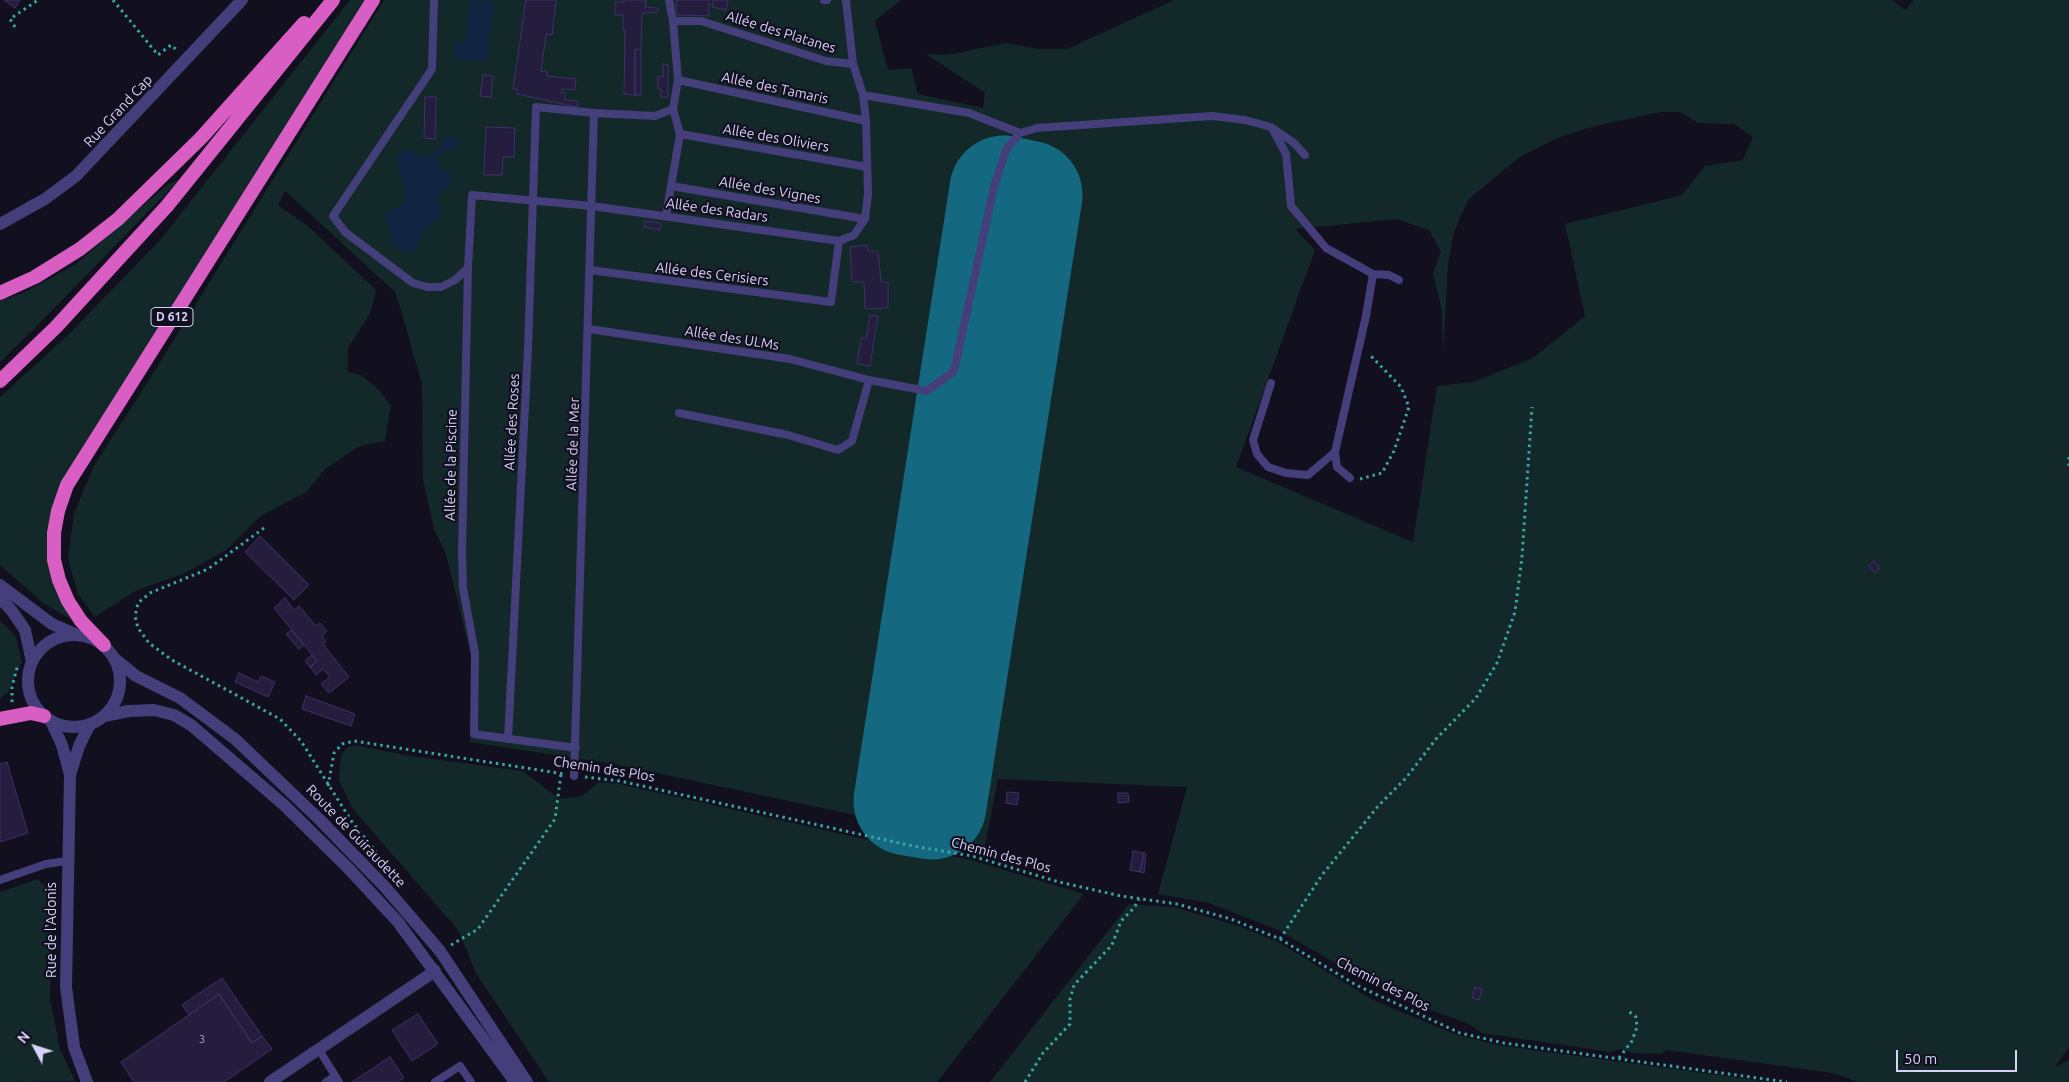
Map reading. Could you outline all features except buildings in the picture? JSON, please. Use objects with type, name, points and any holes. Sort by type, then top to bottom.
[{"type":"highway","points":[[0,293],[35,277],[80,249],[118,219],[156,184],[230,108],[324,0]]},
{"type":"highway","points":[[0,381],[56,327],[167,206],[333,0]]},
{"type":"highway","name":"D 612","points":[[104,645],[82,621],[68,601],[57,573],[54,560],[54,534],[58,511],[67,485],[372,0]]},
{"type":"highway","points":[[0,719],[31,713],[47,719]]},
{"type":"street","name":"Rue Grand Cap","points":[[0,224],[45,199],[76,176],[242,0]]},
{"type":"street","points":[[0,584],[52,624],[75,634],[90,637],[104,645],[115,659],[120,674],[119,690],[114,704],[104,716],[90,724],[76,727],[63,726],[47,719],[34,705],[29,691],[25,630],[0,598]]},
{"type":"street","points":[[26,659],[49,642],[62,636],[75,634]]},
{"type":"street","name":"Route de Guiraudette","points":[[115,659],[136,676],[180,698],[235,739],[275,775],[385,887],[440,951],[526,1082]]},
{"type":"street","name":"Route de Guiraudette","points":[[104,716],[129,711],[154,710],[174,715],[191,725],[284,805],[349,869],[398,922],[515,1082]]},
{"type":"street","name":"Rue de l'Adonis","points":[[47,719],[62,745],[70,774]]},
{"type":"street","name":"Rue de l'Adonis","points":[[87,1082],[74,1047],[67,1005],[67,861],[70,774],[79,746],[90,724]]},
{"type":"street","points":[[270,1082],[435,971]]},
{"type":"street","name":"Route de Guiraudette","points":[[435,971],[444,971],[526,1082]]},
{"type":"lane","points":[[434,0],[432,69],[333,216],[345,232],[413,283],[427,287],[441,287],[455,280],[468,268]]},
{"type":"lane","points":[[666,215],[680,134],[673,109],[678,80],[673,21],[669,0]]},
{"type":"lane","points":[[839,241],[854,235],[865,219],[867,167],[866,121],[863,95],[853,64],[846,0]]},
{"type":"lane","name":"Allée des Platanes","points":[[673,21],[701,21],[826,61],[853,64]]},
{"type":"lane","name":"Allée des Tamaris","points":[[678,80],[866,121]]},
{"type":"lane","points":[[863,95],[969,113],[1020,133],[1037,128],[1212,116],[1245,120],[1271,127],[1294,143],[1305,154]]},
{"type":"lane","name":"Allée des Roses","points":[[508,739],[528,349],[536,106],[594,113]]},
{"type":"lane","points":[[594,113],[655,116],[673,109]]},
{"type":"lane","name":"Allée de la Mer","points":[[574,776],[589,329],[594,113]]},
{"type":"lane","points":[[1271,127],[1286,154],[1290,206],[1326,248],[1373,274],[1389,275],[1398,280]]},
{"type":"lane","name":"Allée des ULMs","points":[[589,329],[790,359],[869,380],[927,392],[954,371],[994,187],[1006,150],[1020,133]]},
{"type":"lane","name":"Allée des Oliviers","points":[[680,134],[867,167]]},
{"type":"lane","name":"Allée des Vignes","points":[[671,186],[865,219]]},
{"type":"lane","name":"Allée de la Piscine","points":[[472,195],[468,268],[462,588],[475,653],[474,734],[508,739]]},
{"type":"lane","name":"Allée des Radars","points":[[472,195],[666,215],[839,241]]},
{"type":"lane","name":"Allée des Cerisiers","points":[[590,270],[831,302],[839,241]]},
{"type":"lane","points":[[1350,478],[1337,468],[1335,452],[1361,340],[1373,274]]},
{"type":"lane","points":[[679,413],[788,435],[838,450],[852,441],[869,380]]},
{"type":"lane","points":[[1272,383],[1253,440],[1257,454],[1268,467],[1286,473],[1308,474],[1335,452]]},
{"type":"lane","points":[[508,739],[576,748]]},
{"type":"lane","points":[[0,880],[46,864],[67,861]]},
{"type":"lane","points":[[318,1048],[337,1079],[326,1082]]},
{"type":"lane","points":[[435,1082],[460,1066],[471,1082]]},
{"type":"path","points":[[15,27],[10,19],[38,0]]},
{"type":"path","points":[[1350,478],[1365,479],[1382,473],[1394,451],[1409,407],[1401,387],[1381,369],[1368,353],[1361,340]]},
{"type":"path","points":[[1280,939],[1322,875],[1380,805],[1406,778],[1436,739],[1476,698],[1497,662],[1515,612],[1522,558],[1532,407]]},
{"type":"path","points":[[2069,458],[2069,470]]},
{"type":"path","points":[[264,528],[208,569],[150,593],[138,603],[135,616],[138,628],[149,643],[172,660],[280,719],[300,741],[352,822],[396,877],[385,887]]},
{"type":"path","points":[[14,715],[12,687],[26,659]]},
{"type":"path","name":"Chemin des Plos","points":[[328,786],[334,753],[342,744],[354,741],[574,776],[620,781],[913,846],[972,856],[1059,882],[1140,899],[1177,904],[1231,919],[1280,939],[1356,985],[1416,1015],[1460,1033],[1504,1043],[1787,1082]]},
{"type":"path","points":[[440,951],[478,928],[555,820],[561,774]]},
{"type":"path","points":[[1025,1082],[1043,1053],[1070,1024],[1070,999],[1074,985],[1112,945],[1121,921],[1140,899]]},
{"type":"path","points":[[1618,1059],[1632,1041],[1637,1027],[1636,1017],[1627,1010]]},
{"type":"green space","points":[[350,0],[366,0],[50,523],[70,619],[43,603],[0,565],[0,397],[69,334],[160,240]]},
{"type":"green space","points":[[384,0],[901,0],[875,21],[888,70],[911,68],[918,94],[983,108],[985,93],[926,54],[947,55],[1006,43],[1039,49],[1067,49],[1174,0],[1892,0],[1905,10],[1914,0],[2069,0],[2069,1047],[2055,1067],[2069,1060],[2069,1082],[1858,1082],[1833,1073],[1666,1050],[1661,1054],[1633,1053],[1620,1049],[1610,1052],[1482,1033],[1469,1024],[1409,1002],[1373,985],[1278,930],[1209,903],[1158,894],[1187,787],[998,779],[984,851],[945,834],[614,764],[470,742],[472,660],[446,554],[434,529],[423,480],[422,384],[396,293],[285,191],[278,205],[309,227],[376,290],[370,314],[348,348],[348,372],[361,375],[377,388],[391,405],[385,441],[360,446],[325,469],[306,492],[261,516],[226,550],[185,573],[135,591],[95,617],[78,594],[68,559],[74,513],[95,464]],"holes":[[[1660,112],[1681,112],[1698,123],[1734,124],[1753,137],[1743,160],[1705,166],[1682,195],[1565,224],[1585,316],[1533,358],[1473,382],[1437,386],[1413,542],[1236,467],[1315,250],[1295,229],[1396,219],[1429,230],[1441,252],[1433,273],[1442,311],[1443,356],[1448,264],[1454,232],[1468,200],[1521,156],[1557,138],[1591,127]]]},
{"type":"green space","points":[[180,179],[0,362],[0,301],[25,292],[76,264],[167,185]]},
{"type":"green space","points":[[0,620],[16,637],[22,662],[8,692],[0,699]]},
{"type":"green space","points":[[354,745],[410,756],[523,771],[559,799],[582,796],[599,782],[619,784],[900,847],[971,860],[1084,894],[937,1082],[549,1082],[476,973],[458,930],[352,808],[339,780],[341,755],[347,748]]},
{"type":"green space","points":[[37,879],[48,888],[52,902],[50,998],[60,1049],[75,1081],[0,1082],[0,892]]},
{"type":"green space","points":[[1129,904],[1173,907],[1236,925],[1278,942],[1373,1000],[1457,1035],[1503,1046],[1771,1082],[990,1082]]},
{"type":"water","points":[[470,0],[494,2],[487,62],[453,58],[455,41],[465,42]]},
{"type":"water","points":[[453,136],[458,140],[457,148],[452,151],[446,150],[437,156],[439,168],[450,172],[452,179],[448,189],[441,192],[437,198],[441,211],[439,217],[421,232],[422,238],[416,249],[407,253],[401,251],[393,245],[391,228],[386,219],[388,212],[401,206],[405,200],[404,181],[398,169],[397,157],[410,147],[419,157],[429,156],[441,146],[445,138]]},
{"type":"runway","points":[[1004,190],[1028,195],[932,805],[908,801],[1004,190]]}]
